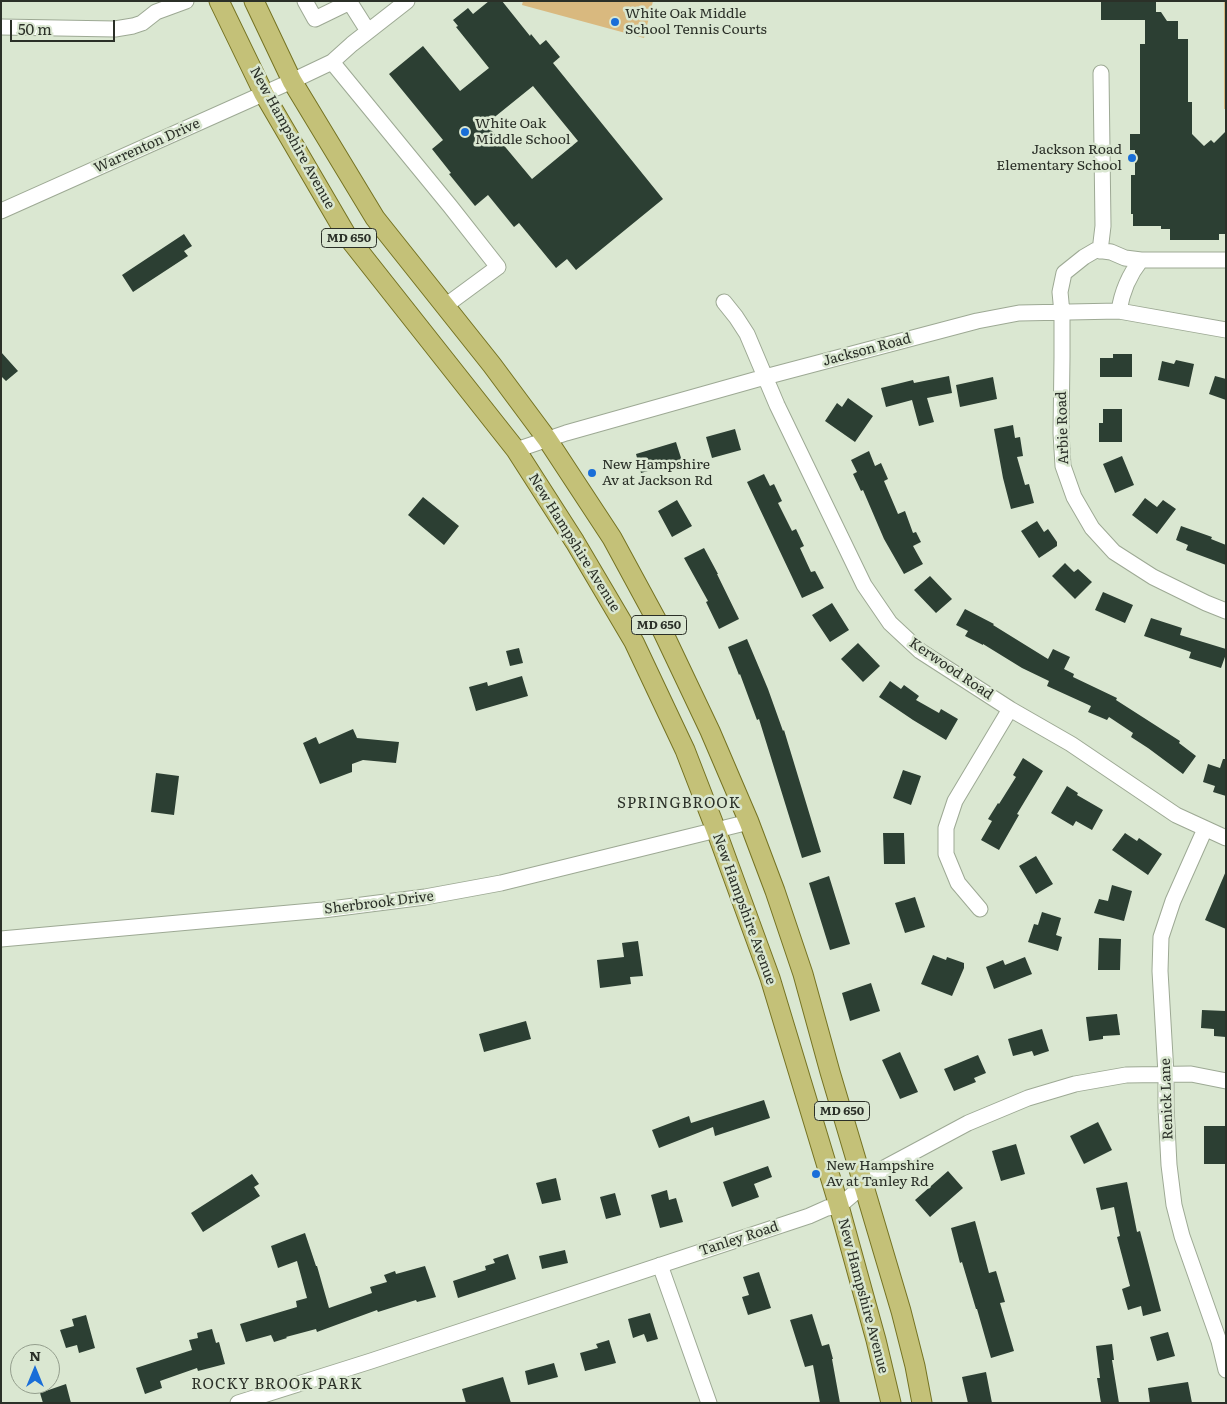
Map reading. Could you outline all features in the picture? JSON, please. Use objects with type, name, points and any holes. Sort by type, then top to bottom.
[{"type":"main road","name":"New Hampshire Avenue","points":[[220,1],[264,94],[347,236],[516,450],[575,542],[634,642],[685,750],[770,978],[839,1206],[876,1340],[891,1403]]},
{"type":"main road","name":"New Hampshire Avenue","points":[[254,1],[292,81],[374,218],[492,365],[547,439],[612,538],[663,632],[710,731],[749,822],[803,974],[901,1311],[916,1366],[922,1403]]},
{"type":"street","points":[[1,26],[87,29],[124,28],[142,23],[156,12],[186,1]]},
{"type":"street","points":[[305,1],[315,19],[349,2],[368,31]]},
{"type":"street","name":"Warrenton Drive","points":[[1,211],[332,62],[407,1]]},
{"type":"street","points":[[332,62],[498,267],[445,306]]},
{"type":"street","points":[[1101,73],[1103,226],[1100,251],[1112,252],[1125,258],[1141,260],[1226,260]]},
{"type":"street","name":"Arbie Road","points":[[1100,251],[1096,250],[1084,257],[1064,273],[1060,292],[1062,312],[1061,433],[1063,466],[1074,498],[1092,528],[1114,552],[1154,577],[1226,611]]},
{"type":"street","points":[[1119,311],[1124,290],[1131,273],[1141,260]]},
{"type":"street","name":"Kerwood Road","points":[[724,302],[747,334],[777,406],[864,585],[890,623],[920,651],[1010,709],[1071,744],[1176,815],[1226,838]]},
{"type":"street","name":"Jackson Road","points":[[516,450],[547,439],[765,377],[977,321],[1019,313],[1119,311],[1226,330]]},
{"type":"street","points":[[980,909],[958,883],[946,854],[946,828],[955,801],[1010,709]]},
{"type":"street","name":"Sherbrook Drive","points":[[1,939],[323,910],[425,897],[501,883],[749,822]]},
{"type":"street","name":"Renick Lane","points":[[1205,829],[1173,900],[1161,937],[1160,971],[1169,1165],[1174,1205],[1182,1236],[1219,1341],[1226,1370]]},
{"type":"street","name":"Tanley Road","points":[[238,1403],[809,1216],[827,1208],[839,1206],[884,1168],[968,1123],[1028,1098],[1075,1084],[1126,1074],[1191,1074],[1226,1081]]},
{"type":"street","points":[[660,1265],[709,1403]]},
{"type":"shaded area","name":"White Oak Middle School Tennis Courts","points":[[523,1],[653,1],[644,38],[522,5]]},
{"type":"shaded area","points":[[1224,1],[1226,1],[1226,109],[1224,109]]},
{"type":"building","name":"White Oak Middle School","points":[[489,1],[502,1],[530,36],[531,34],[540,45],[546,40],[560,57],[553,63],[663,199],[576,270],[567,259],[556,268],[519,223],[514,227],[488,195],[475,206],[432,149],[443,140],[389,74],[423,46],[460,91],[489,68],[456,27],[458,26],[453,20],[468,8],[473,14]],"holes":[[[533,86],[578,141],[532,179],[486,124]]]},
{"type":"building","points":[[1101,1],[1156,1],[1156,12],[1161,12],[1167,21],[1178,21],[1178,39],[1188,39],[1188,102],[1192,102],[1192,134],[1204,146],[1211,140],[1214,143],[1226,131],[1226,234],[1219,234],[1219,240],[1170,240],[1170,229],[1161,229],[1161,226],[1133,226],[1133,214],[1131,214],[1131,175],[1135,175],[1135,150],[1130,150],[1130,134],[1140,134],[1140,44],[1145,44],[1145,20],[1101,20]]},
{"type":"building","points":[[184,234],[192,246],[184,251],[188,256],[133,292],[122,275]]},
{"type":"building","points":[[1,352],[18,371],[6,381],[1,376]]},
{"type":"building","points":[[1113,354],[1132,354],[1132,377],[1100,377],[1100,358],[1113,358]]},
{"type":"building","points":[[1176,360],[1194,364],[1189,387],[1158,380],[1162,361],[1174,364]]},
{"type":"building","points":[[949,376],[952,393],[927,398],[934,422],[919,426],[912,400],[886,407],[881,388],[913,380],[914,383]]},
{"type":"building","points":[[1215,376],[1226,379],[1226,400],[1209,394]]},
{"type":"building","points":[[993,377],[997,399],[960,407],[956,385]]},
{"type":"building","points":[[848,398],[873,416],[855,442],[825,421],[837,403],[842,407]]},
{"type":"building","points":[[1103,409],[1122,409],[1122,442],[1099,442],[1099,423],[1103,423]]},
{"type":"building","points":[[1013,425],[1015,438],[1020,437],[1023,456],[1017,457],[1025,485],[1029,484],[1034,503],[1011,509],[994,429]]},
{"type":"building","points":[[735,429],[741,450],[712,458],[706,437]]},
{"type":"building","points":[[676,442],[682,461],[641,473],[636,454]]},
{"type":"building","points":[[869,451],[875,466],[881,463],[888,479],[884,481],[898,514],[905,511],[913,533],[916,532],[921,542],[913,546],[923,564],[904,574],[884,539],[863,490],[861,491],[853,474],[857,472],[851,460]]},
{"type":"building","points":[[1122,456],[1134,485],[1115,493],[1103,464]]},
{"type":"building","points":[[764,474],[770,486],[774,484],[782,501],[778,503],[792,531],[796,529],[804,546],[800,548],[811,572],[815,571],[824,588],[802,598],[747,482]]},
{"type":"building","points":[[423,497],[459,526],[444,545],[408,515]]},
{"type":"building","points":[[1145,498],[1157,507],[1163,500],[1176,509],[1157,534],[1132,515]]},
{"type":"building","points":[[677,500],[692,526],[672,537],[658,511]]},
{"type":"building","points":[[1037,521],[1044,532],[1048,529],[1057,542],[1057,546],[1039,558],[1021,531]]},
{"type":"building","points":[[1181,526],[1212,537],[1211,539],[1226,545],[1226,565],[1186,550],[1188,545],[1176,540]]},
{"type":"building","points":[[704,548],[739,619],[719,629],[706,602],[708,601],[684,558]]},
{"type":"building","points":[[1065,563],[1074,572],[1078,569],[1092,582],[1075,599],[1052,576]]},
{"type":"building","points":[[930,576],[952,599],[936,613],[914,590]]},
{"type":"building","points":[[1103,592],[1133,605],[1125,623],[1095,610]]},
{"type":"building","points":[[832,603],[849,630],[830,642],[812,615]]},
{"type":"building","points":[[965,609],[994,624],[1048,659],[1053,649],[1070,657],[1064,669],[1074,674],[1073,677],[1117,698],[1116,700],[1180,741],[1179,743],[1196,756],[1183,774],[1131,737],[1133,733],[1109,717],[1107,720],[1088,712],[1091,706],[1047,686],[1049,681],[965,636],[968,631],[956,625]]},
{"type":"building","points":[[1151,618],[1182,628],[1180,635],[1226,649],[1221,668],[1189,658],[1191,652],[1144,636]]},
{"type":"building","points":[[747,639],[784,730],[821,852],[802,858],[759,719],[757,720],[728,647]]},
{"type":"building","points":[[858,643],[880,666],[863,682],[841,659]]},
{"type":"building","points":[[519,648],[523,663],[510,666],[506,651]]},
{"type":"building","points":[[522,676],[528,696],[476,711],[469,687],[487,682],[488,686]]},
{"type":"building","points":[[890,681],[901,689],[904,685],[919,696],[916,700],[939,713],[941,709],[958,719],[946,740],[879,697]]},
{"type":"building","points":[[353,729],[357,738],[399,742],[396,763],[363,760],[352,764],[352,772],[320,784],[303,743],[316,737],[319,744]]},
{"type":"building","points":[[1023,758],[1043,771],[1017,814],[1019,815],[999,850],[981,840],[992,821],[988,819],[1016,777],[1013,775]]},
{"type":"building","points":[[1223,759],[1226,759],[1226,796],[1213,792],[1215,786],[1203,782],[1208,764],[1220,768]]},
{"type":"building","points":[[903,770],[921,776],[911,805],[893,798]]},
{"type":"building","points":[[156,773],[179,776],[174,815],[151,812]]},
{"type":"building","points":[[1067,786],[1078,793],[1077,795],[1103,810],[1092,830],[1076,821],[1073,826],[1051,813]]},
{"type":"building","points":[[883,833],[904,833],[905,864],[884,864]]},
{"type":"building","points":[[1125,833],[1137,841],[1139,838],[1162,854],[1148,875],[1112,850]]},
{"type":"building","points":[[1036,856],[1053,884],[1036,894],[1019,866]]},
{"type":"building","points":[[1226,871],[1226,929],[1205,920]]},
{"type":"building","points":[[829,876],[850,944],[830,950],[809,883]]},
{"type":"building","points":[[1112,885],[1132,891],[1124,921],[1094,913],[1099,899],[1108,901]]},
{"type":"building","points":[[915,897],[925,927],[905,933],[895,903]]},
{"type":"building","points":[[1042,912],[1061,918],[1056,935],[1062,937],[1058,951],[1028,942],[1034,924],[1038,925]]},
{"type":"building","points":[[1099,938],[1121,939],[1120,970],[1098,970]]},
{"type":"building","points":[[638,941],[643,976],[630,977],[631,984],[600,988],[597,960],[624,957],[622,943]]},
{"type":"building","points":[[933,955],[946,960],[947,957],[964,963],[964,968],[952,996],[921,984]]},
{"type":"building","points":[[1025,957],[1032,974],[994,989],[986,967],[1003,960],[1005,965]]},
{"type":"building","points":[[871,983],[880,1011],[850,1021],[842,993]]},
{"type":"building","points":[[1202,1010],[1226,1011],[1226,1037],[1214,1036],[1214,1029],[1201,1028]]},
{"type":"building","points":[[1117,1014],[1120,1035],[1103,1036],[1103,1039],[1089,1041],[1086,1017]]},
{"type":"building","points":[[526,1021],[531,1039],[484,1052],[479,1034]]},
{"type":"building","points":[[1042,1029],[1049,1051],[1034,1056],[1032,1051],[1013,1056],[1008,1039]]},
{"type":"building","points":[[900,1052],[918,1092],[900,1099],[882,1060]]},
{"type":"building","points":[[978,1055],[986,1073],[974,1078],[976,1082],[954,1091],[944,1069]]},
{"type":"building","points":[[764,1100],[770,1118],[715,1136],[713,1127],[659,1148],[652,1130],[689,1116],[691,1123]]},
{"type":"building","points":[[1098,1122],[1112,1150],[1084,1164],[1070,1136]]},
{"type":"building","points":[[1204,1126],[1226,1126],[1226,1164],[1204,1164]]},
{"type":"building","points":[[1016,1144],[1025,1174],[1001,1181],[992,1151]]},
{"type":"building","points":[[768,1166],[772,1177],[754,1184],[759,1197],[732,1207],[723,1182]]},
{"type":"building","points":[[948,1171],[963,1188],[930,1217],[915,1200]]},
{"type":"building","points":[[252,1174],[259,1184],[254,1187],[260,1196],[203,1232],[191,1213]]},
{"type":"building","points":[[556,1178],[561,1200],[542,1204],[536,1183]]},
{"type":"building","points":[[1127,1182],[1137,1232],[1140,1231],[1161,1311],[1143,1316],[1141,1306],[1128,1310],[1122,1289],[1130,1286],[1117,1237],[1120,1236],[1114,1207],[1101,1210],[1096,1188]]},
{"type":"building","points":[[667,1190],[669,1200],[676,1198],[683,1222],[660,1228],[651,1195]]},
{"type":"building","points":[[615,1193],[621,1215],[606,1219],[600,1197]]},
{"type":"building","points":[[975,1221],[989,1273],[996,1271],[1005,1302],[1000,1303],[1014,1351],[991,1358],[962,1262],[960,1263],[951,1228]]},
{"type":"building","points":[[305,1233],[329,1308],[372,1293],[370,1287],[387,1282],[384,1275],[395,1271],[396,1274],[425,1266],[436,1297],[417,1302],[416,1300],[378,1312],[377,1310],[317,1332],[316,1329],[274,1342],[271,1335],[246,1342],[240,1324],[297,1307],[296,1301],[307,1298],[297,1261],[278,1268],[271,1246]]},
{"type":"building","points":[[565,1250],[568,1263],[542,1269],[539,1256]]},
{"type":"building","points":[[508,1254],[516,1279],[458,1298],[453,1281],[486,1270],[485,1266],[495,1263],[493,1259]]},
{"type":"building","points":[[759,1272],[771,1308],[748,1315],[742,1297],[749,1295],[743,1277]]},
{"type":"building","points":[[650,1313],[658,1339],[647,1342],[644,1334],[633,1338],[628,1319]]},
{"type":"building","points":[[812,1314],[822,1346],[829,1344],[840,1403],[820,1403],[813,1365],[805,1367],[790,1320]]},
{"type":"building","points":[[86,1315],[95,1348],[79,1353],[77,1345],[66,1348],[60,1330],[74,1326],[72,1319]]},
{"type":"building","points":[[212,1329],[216,1343],[219,1342],[225,1364],[198,1371],[197,1368],[160,1381],[162,1388],[145,1394],[136,1368],[192,1350],[189,1340],[198,1338],[197,1333]]},
{"type":"building","points":[[1168,1332],[1175,1356],[1157,1361],[1150,1337]]},
{"type":"building","points":[[609,1340],[616,1363],[585,1371],[580,1353],[598,1348],[596,1344]]},
{"type":"building","points":[[1112,1344],[1114,1360],[1112,1360],[1119,1403],[1101,1403],[1097,1378],[1100,1378],[1096,1346]]},
{"type":"building","points":[[554,1363],[558,1377],[528,1385],[525,1371]]},
{"type":"building","points":[[986,1372],[992,1403],[968,1403],[962,1377]]},
{"type":"building","points":[[503,1377],[511,1403],[466,1403],[462,1389]]},
{"type":"building","points":[[1188,1382],[1192,1403],[1150,1403],[1148,1388]]},
{"type":"building","points":[[66,1384],[71,1403],[43,1403],[40,1394],[60,1394],[60,1386]]},
{"type":"place","name":"White Oak Middle School Tennis Courts","points":[[615,22]]},
{"type":"place","name":"White Oak Middle School","points":[[465,132]]},
{"type":"place","name":"Jackson Road Elementary School","points":[[1132,158]]},
{"type":"place","name":"New Hampshire Av at Jackson Rd","points":[[592,473]]},
{"type":"place","name":"New Hampshire Av at Tanley Rd","points":[[816,1174]]},
{"type":"district","name":"SPRINGBROOK","points":[[679,804]]},
{"type":"district","name":"ROCKY BROOK PARK","points":[[277,1385]]}]
